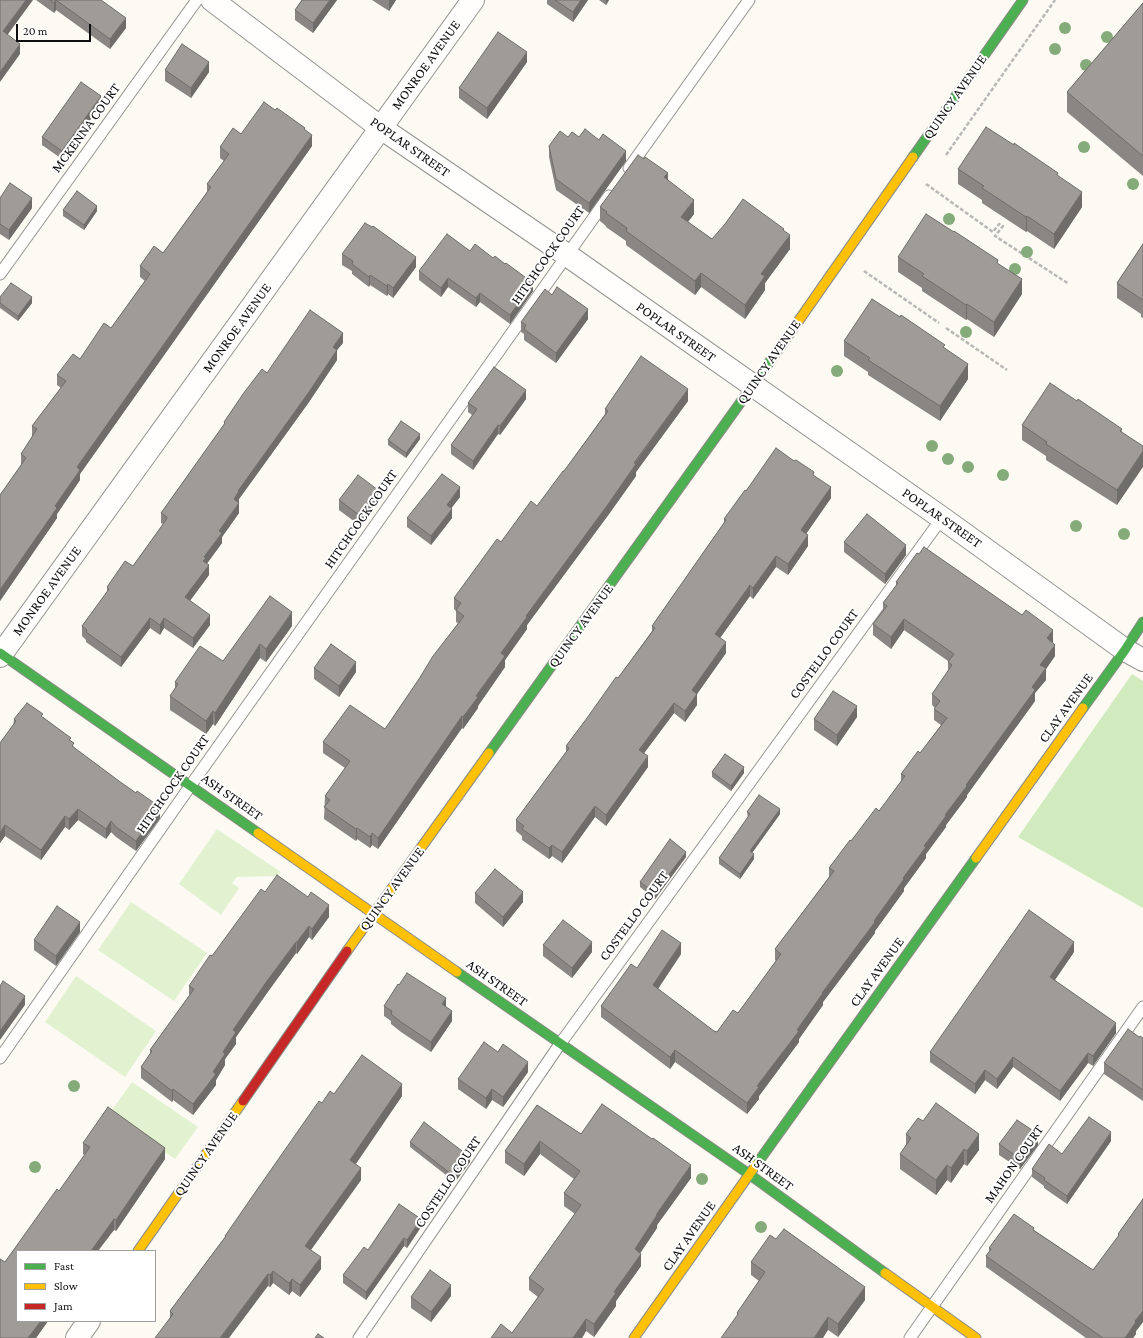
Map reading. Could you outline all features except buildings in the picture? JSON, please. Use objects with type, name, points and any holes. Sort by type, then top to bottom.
[{"type":"street","name":"POPLAR STREET","points":[[212,0],[381,128],[567,254],[1134,655]]},
{"type":"street","name":"MONROE AVENUE","points":[[0,654],[473,0]]},
{"type":"street","name":"QUINCY AVENUE","points":[[139,1250],[374,914],[753,386],[1023,0]]},
{"type":"street","name":"CLAY AVENUE","points":[[634,1338],[750,1174],[1134,655],[1143,622]]},
{"type":"street","name":"ASH STREET","points":[[0,654],[560,1044],[750,1174],[931,1307],[976,1338]]},
{"type":"street","points":[[77,1338],[88,1322]]},
{"type":"lane","name":"MCKENNA COURT","points":[[0,274],[197,0]]},
{"type":"lane","name":"HITCHCOCK COURT","points":[[0,1058],[190,785],[749,0]]},
{"type":"lane","name":"COSTELLO COURT","points":[[359,1338],[560,1044],[942,518]]},
{"type":"lane","name":"MAHON COURT","points":[[910,1338],[1143,1007]]},
{"type":"path","points":[[926,184],[993,232],[999,224],[1003,226],[995,236],[1068,284]]},
{"type":"path","points":[[864,271],[939,323]]},
{"type":"path","points":[[946,328],[1007,370]]},
{"type":"green space","points":[[1132,674],[1143,681],[1143,908],[1018,837]]},
{"type":"green space","points":[[217,829],[281,872],[277,876],[237,877],[232,883],[239,888],[221,915],[179,884]]},
{"type":"green space","points":[[131,902],[207,953],[174,1001],[98,950]]},
{"type":"green space","points":[[76,976],[156,1031],[125,1077],[45,1022]]},
{"type":"green space","points":[[132,1082],[198,1127],[175,1159],[109,1114]]},
{"type":"traffic: fast","points":[[913,157],[1023,0]]},
{"type":"traffic: fast","points":[[489,753],[781,346]]},
{"type":"traffic: fast","points":[[1083,708],[1125,650],[1143,622]]},
{"type":"traffic: fast","points":[[0,653],[258,833]]},
{"type":"traffic: fast","points":[[756,1165],[976,858]]},
{"type":"traffic: fast","points":[[457,972],[749,1174],[885,1273]]},
{"type":"traffic: slow","points":[[781,346],[913,157]]},
{"type":"traffic: slow","points":[[976,858],[1083,708]]},
{"type":"traffic: slow","points":[[347,951],[489,753]]},
{"type":"traffic: slow","points":[[258,833],[457,972]]},
{"type":"traffic: slow","points":[[139,1250],[243,1101]]},
{"type":"traffic: slow","points":[[634,1338],[756,1165]]},
{"type":"traffic: slow","points":[[885,1273],[976,1338]]},
{"type":"traffic: jam","points":[[243,1101],[347,951]]}]
